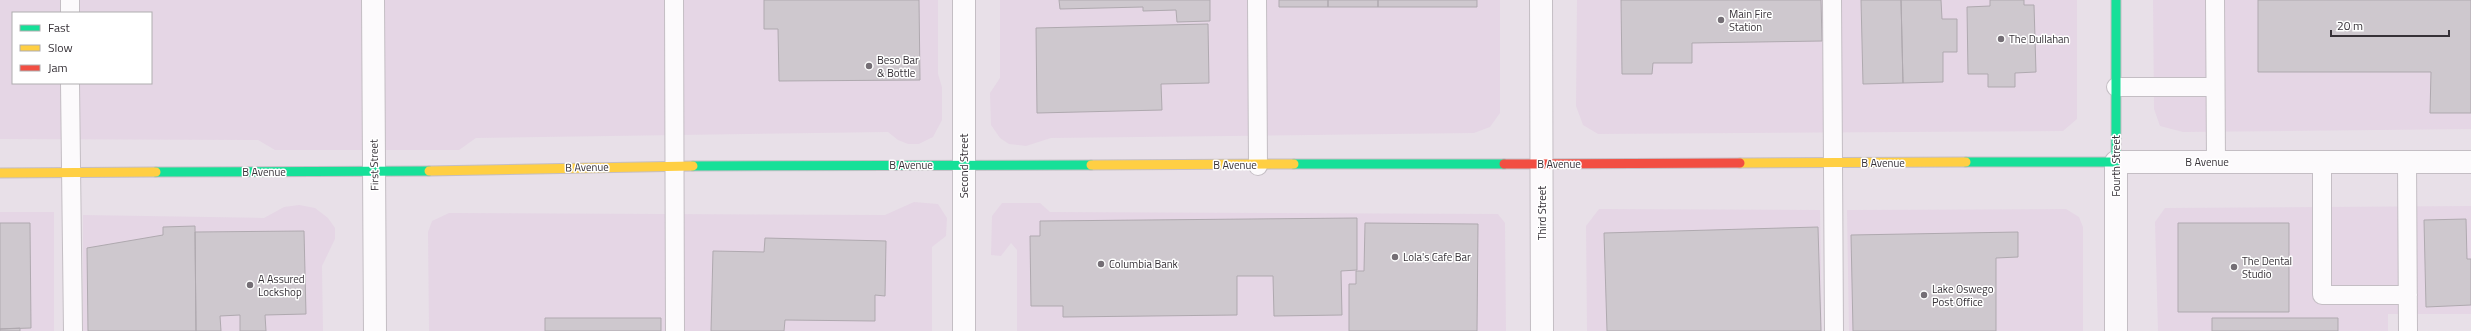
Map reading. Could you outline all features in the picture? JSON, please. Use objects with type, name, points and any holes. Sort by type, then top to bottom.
[{"type":"street","name":"First Street","points":[[373,0],[375,331]]},
{"type":"street","name":"Second Street","points":[[964,0],[964,331]]},
{"type":"street","name":"Third Street","points":[[1541,0],[1542,331]]},
{"type":"street","name":"Fourth Street","points":[[2116,0],[2116,331]]},
{"type":"street","name":"B Avenue","points":[[0,173],[374,171],[674,166],[1258,166],[2471,162]]},
{"type":"lane","points":[[70,0],[70,12]]},
{"type":"lane","points":[[674,0],[675,331]]},
{"type":"lane","points":[[1257,0],[1258,166]]},
{"type":"lane","points":[[1832,0],[1834,331]]},
{"type":"lane","points":[[2215,0],[2216,162]]},
{"type":"lane","points":[[70,84],[73,331]]},
{"type":"lane","points":[[2116,87],[2216,87]]},
{"type":"lane","points":[[2322,162],[2322,295],[2408,295]]},
{"type":"lane","points":[[2407,162],[2408,331]]},
{"type":"shaded area","points":[[0,0],[938,0],[938,74],[942,87],[942,120],[933,137],[919,144],[908,144],[898,140],[888,132],[476,138],[459,150],[275,150],[258,140],[0,139]]},
{"type":"shaded area","points":[[1000,0],[1500,0],[1500,113],[1490,127],[1474,133],[1051,138],[1026,146],[1009,144],[1000,138],[991,125],[990,93],[1000,78]]},
{"type":"shaded area","points":[[1577,0],[2077,0],[2077,119],[2063,131],[1598,134],[1583,125],[1576,106]]},
{"type":"shaded area","points":[[2153,0],[2471,0],[2471,129],[2183,132],[2160,126],[2154,109]]},
{"type":"shaded area","points":[[914,202],[938,204],[947,218],[946,236],[932,247],[932,331],[429,331],[428,232],[432,221],[449,213],[885,215]]},
{"type":"shaded area","points":[[1002,203],[1040,203],[1050,212],[1498,214],[1505,223],[1506,331],[1017,331],[1017,250],[1011,243],[1001,256],[991,255],[992,216]]},
{"type":"shaded area","points":[[299,205],[315,208],[328,218],[335,228],[335,239],[322,266],[323,331],[83,331],[83,215],[264,218],[284,207]]},
{"type":"shaded area","points":[[2471,206],[2471,314],[2388,314],[2388,331],[2158,331],[2155,222],[2165,208]]},
{"type":"shaded area","points":[[1599,209],[1820,210],[1822,331],[1587,331],[1586,226]]},
{"type":"shaded area","points":[[2066,209],[2079,217],[2083,227],[2083,331],[1849,331],[1847,210]]},
{"type":"shaded area","points":[[0,212],[54,212],[54,331],[0,331]]},
{"type":"building","points":[[764,0],[919,0],[920,80],[779,81],[778,29],[764,29]]},
{"type":"building","points":[[1059,0],[1210,0],[1210,21],[1177,22],[1176,10],[1143,11],[1143,7],[1060,9]]},
{"type":"building","points":[[1279,0],[1328,0],[1328,7],[1279,7]]},
{"type":"building","points":[[1328,0],[1378,0],[1378,7],[1328,7]]},
{"type":"building","points":[[1378,0],[1477,0],[1477,7],[1378,7]]},
{"type":"building","name":"Main Fire Station","points":[[1621,0],[1821,0],[1822,41],[1692,43],[1692,63],[1653,63],[1652,74],[1622,74]]},
{"type":"building","points":[[1861,0],[1901,0],[1903,83],[1863,84]]},
{"type":"building","points":[[1901,0],[1941,0],[1942,19],[1957,19],[1957,52],[1943,52],[1943,82],[1903,83]]},
{"type":"building","name":"The Dullahan","points":[[1990,0],[2024,0],[2024,5],[2034,5],[2036,72],[2015,73],[2015,87],[1988,87],[1988,74],[1968,74],[1967,7],[1990,6]]},
{"type":"building","points":[[2258,0],[2471,0],[2471,113],[2430,113],[2431,72],[2258,72]]},
{"type":"building","points":[[1208,24],[1209,83],[1161,84],[1162,110],[1037,113],[1036,28]]},
{"type":"building","points":[[1357,218],[1357,270],[1341,271],[1342,315],[1274,316],[1273,276],[1237,276],[1237,315],[1063,317],[1063,306],[1031,306],[1030,236],[1040,236],[1040,221]]},
{"type":"building","points":[[2466,219],[2467,259],[2471,259],[2471,305],[2426,307],[2424,220]]},
{"type":"building","points":[[0,223],[30,223],[31,328],[0,329]]},
{"type":"building","points":[[1365,223],[1478,224],[1477,331],[1349,331],[1349,284],[1356,284],[1356,271],[1364,271]]},
{"type":"building","name":"The Dental Studio","points":[[2178,223],[2289,223],[2289,312],[2178,312]]},
{"type":"building","points":[[195,226],[196,331],[88,331],[87,248],[163,235],[163,227]]},
{"type":"building","points":[[1818,227],[1821,331],[1607,331],[1604,233]]},
{"type":"building","name":"A Assured Lockshop","points":[[304,231],[306,314],[265,315],[266,331],[240,331],[240,315],[220,316],[221,331],[196,331],[195,232]]},
{"type":"building","name":"Lake Oswego Post Office","points":[[2018,232],[2018,257],[1996,258],[1996,331],[1853,331],[1851,235]]},
{"type":"building","points":[[765,238],[886,241],[885,296],[875,295],[875,321],[785,320],[784,331],[711,331],[713,251],[764,252]]},
{"type":"building","points":[[545,318],[661,318],[661,331],[545,331]]},
{"type":"building","points":[[2212,318],[2338,318],[2338,331],[2212,331]]},
{"type":"building","points":[[20,328],[20,331],[0,331],[0,329]]},
{"type":"traffic: fast","points":[[1966,162],[2116,162],[2116,0]]},
{"type":"traffic: fast","points":[[1294,164],[1504,164]]},
{"type":"traffic: fast","points":[[693,166],[1091,165]]},
{"type":"traffic: fast","points":[[156,172],[429,171]]},
{"type":"traffic: slow","points":[[1740,163],[1966,162]]},
{"type":"traffic: slow","points":[[1091,165],[1294,164]]},
{"type":"traffic: slow","points":[[429,171],[693,166]]},
{"type":"traffic: slow","points":[[0,173],[156,172]]},
{"type":"traffic: jam","points":[[1504,164],[1740,163]]},
{"type":"place","name":"Main Fire Station","points":[[1721,20]]},
{"type":"place","name":"The Dullahan","points":[[2001,39]]},
{"type":"place","name":"Beso Bar & Bottle","points":[[869,66]]},
{"type":"place","name":"Lola's Cafe Bar","points":[[1395,257]]},
{"type":"place","name":"Columbia Bank","points":[[1101,264]]},
{"type":"place","name":"The Dental Studio","points":[[2234,267]]},
{"type":"place","name":"A Assured Lockshop","points":[[250,285]]},
{"type":"place","name":"Lake Oswego Post Office","points":[[1924,295]]}]
